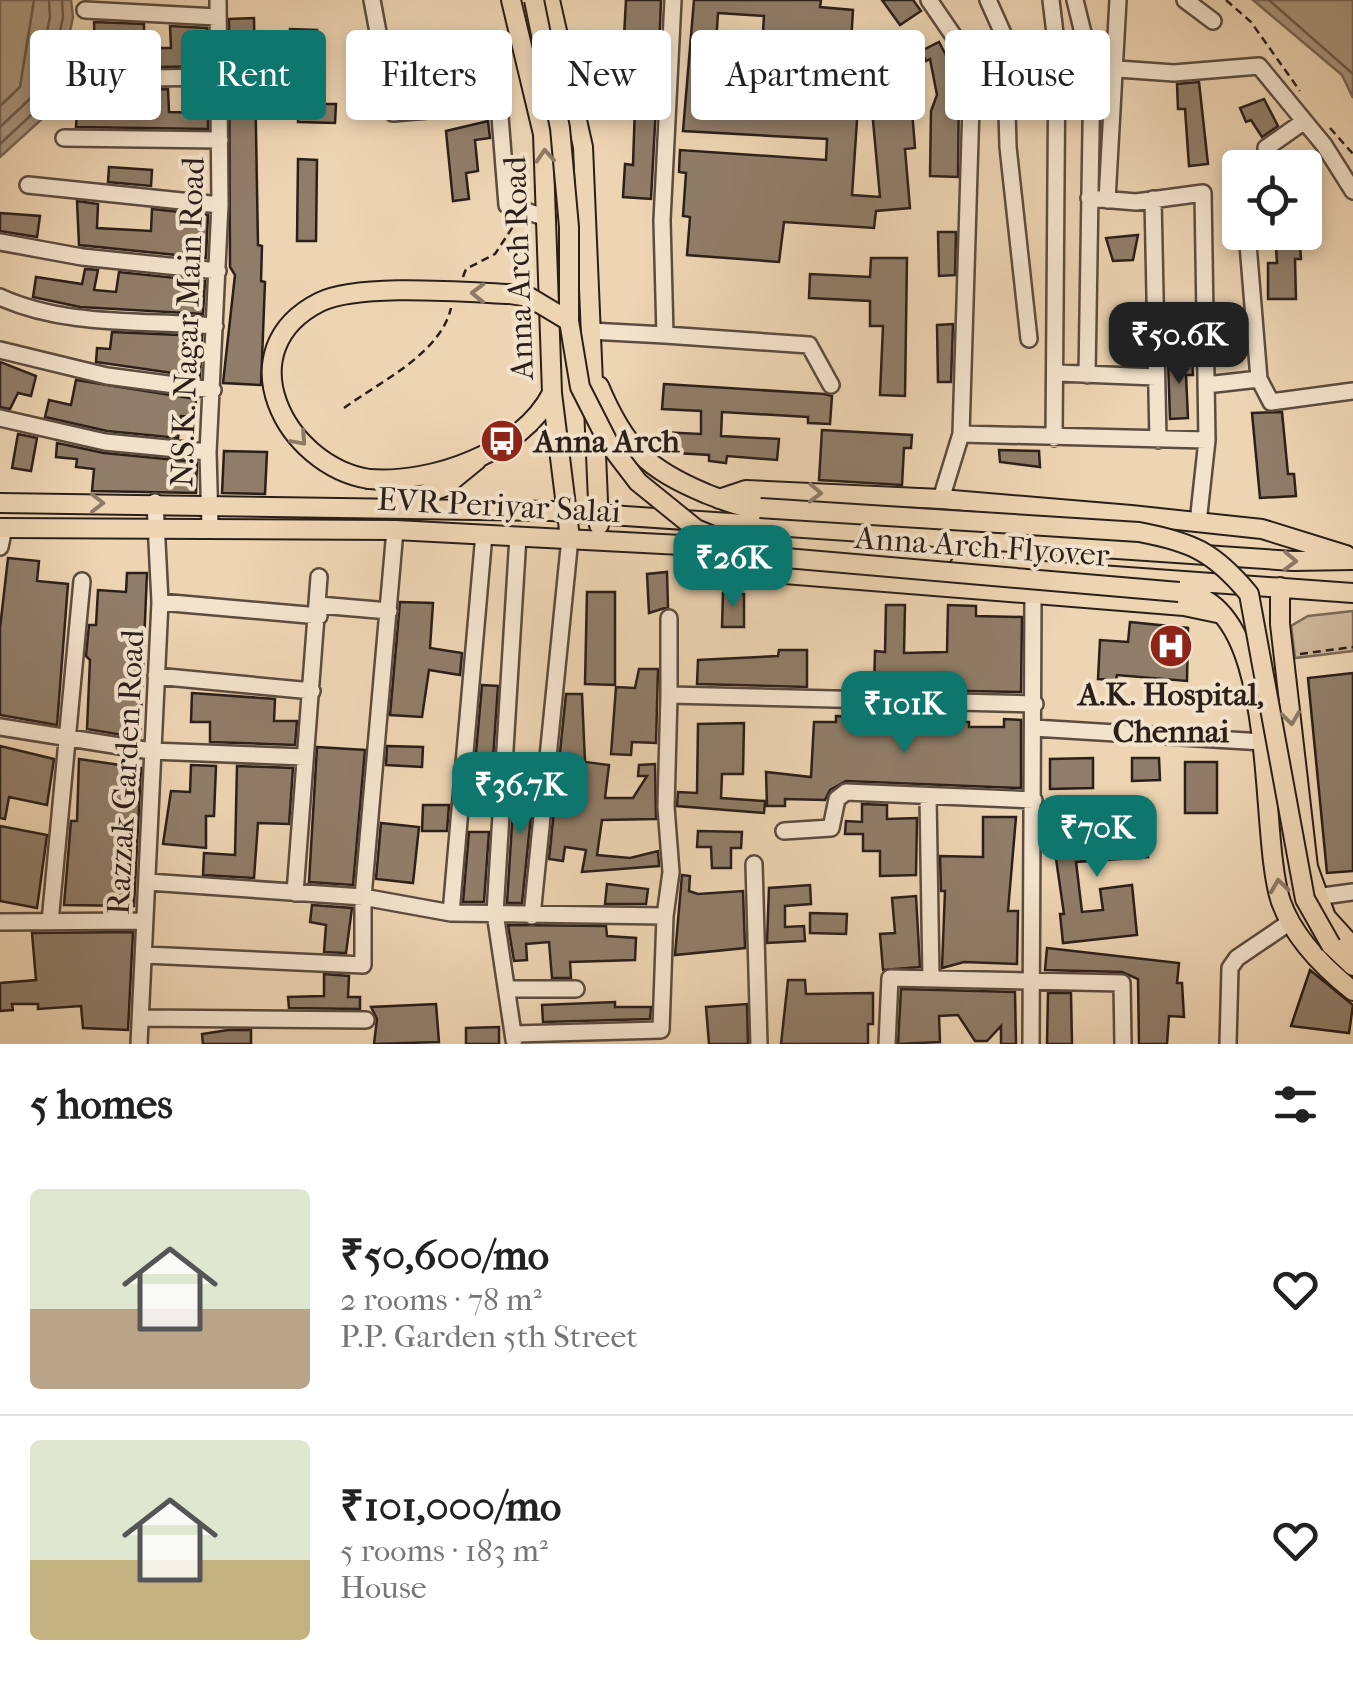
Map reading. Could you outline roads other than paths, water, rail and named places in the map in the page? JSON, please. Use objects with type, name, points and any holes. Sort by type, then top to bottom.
[{"type":"main road","name":"Anna Arch Road","points":[[511,0],[544,134],[548,334],[570,538]]},
{"type":"main road","name":"Anna Arch Flyover","points":[[534,0],[553,78],[567,191],[569,320],[580,387],[609,444],[638,482],[667,508],[713,537],[762,556],[1187,596]]},
{"type":"main road","name":"Anna Arch Road","points":[[550,0],[584,147],[586,281],[595,377],[599,539]]},
{"type":"main road","points":[[547,281],[586,281]]},
{"type":"main road","points":[[483,454],[403,478],[352,476],[322,461],[302,444],[278,408],[272,387],[275,355],[291,324],[308,309],[339,294],[364,292],[510,294],[555,309],[569,320]]},
{"type":"main road","points":[[548,334],[590,330]]},
{"type":"main road","name":"Anna Arch Road","points":[[595,377],[610,412],[632,447],[661,475],[719,498]]},
{"type":"main road","points":[[386,507],[444,487],[483,454],[532,422],[552,393]]},
{"type":"main road","points":[[719,498],[736,490],[941,498],[1262,529],[1353,559]]},
{"type":"main road","name":"Anna Arch Flyover","points":[[719,498],[751,508],[1139,532],[1188,542],[1221,563],[1249,594],[1305,899],[1331,945],[1353,966]]},
{"type":"main road","name":"EVR Periyar Salai","points":[[0,503],[155,502],[566,512],[1293,562],[1353,559]]},
{"type":"main road","points":[[718,522],[751,508]]},
{"type":"main road","name":"EVR Periyar Salai","points":[[1,534],[210,526],[599,539],[1353,594]]},
{"type":"main road","points":[[674,543],[772,573],[1033,594],[1187,596],[1215,584]]},
{"type":"main road","points":[[1280,586],[1284,657],[1308,867],[1326,917],[1353,947]]},
{"type":"main road","points":[[1187,596],[1222,614],[1247,661],[1263,742],[1280,898],[1290,922],[1330,973],[1353,991]]},
{"type":"main road","points":[[1247,661],[1284,657]]},
{"type":"street","name":"N.S.K. Nagar Main Road","points":[[217,30],[218,0]]},
{"type":"street","points":[[372,0],[393,113],[499,104],[507,205],[548,218]]},
{"type":"street","points":[[665,336],[662,220],[673,0]]},
{"type":"street","points":[[930,0],[956,38],[972,74],[961,434],[941,498]]},
{"type":"street","points":[[988,0],[1005,38],[1008,146],[1028,339]]},
{"type":"street","points":[[1051,0],[1057,50],[1053,177],[1058,373],[1054,438]]},
{"type":"street","points":[[1075,0],[1092,70],[1087,375]]},
{"type":"street","points":[[1107,200],[1118,69],[1118,0]]},
{"type":"street","points":[[1184,0],[1213,21]]},
{"type":"street","points":[[85,10],[217,18]]},
{"type":"street","points":[[1118,69],[1174,73],[1259,66],[1324,144],[1353,191]]},
{"type":"street","name":"N.S.K. Nagar Main Road","points":[[210,526],[208,452],[214,390],[219,120]]},
{"type":"street","points":[[1266,150],[1304,122]]},
{"type":"street","points":[[64,138],[220,140]]},
{"type":"street","points":[[28,185],[220,205]]},
{"type":"street","points":[[1089,198],[1152,199],[1203,193],[1207,440],[1198,523]]},
{"type":"street","points":[[1152,199],[1158,440]]},
{"type":"street","points":[[0,242],[82,258],[218,271]]},
{"type":"street","points":[[1248,250],[1259,379],[1271,402],[1353,391]]},
{"type":"street","points":[[0,297],[52,313],[110,321],[215,326]]},
{"type":"street","points":[[590,330],[809,345],[831,385]]},
{"type":"street","points":[[0,350],[107,376],[214,390]]},
{"type":"street","points":[[1058,373],[1156,377]]},
{"type":"street","points":[[1206,385],[1259,379]]},
{"type":"street","points":[[0,418],[106,442],[208,452]]},
{"type":"street","points":[[961,434],[1207,440]]},
{"type":"street","name":"Razzak Garden Road","points":[[139,1044],[160,602],[155,502]]},
{"type":"street","points":[[145,954],[362,965],[363,897],[394,530]]},
{"type":"street","points":[[451,913],[484,534]]},
{"type":"street","points":[[518,536],[494,913],[514,1039],[661,1030],[664,916],[672,872],[666,807],[669,618]]},
{"type":"street","points":[[532,916],[570,538]]},
{"type":"street","points":[[295,893],[319,577]]},
{"type":"street","points":[[50,922],[64,739],[82,580]]},
{"type":"street","points":[[1031,1044],[1033,594]]},
{"type":"street","points":[[160,602],[389,611]]},
{"type":"street","points":[[156,676],[312,691]]},
{"type":"street","points":[[669,696],[1034,704]]},
{"type":"street","points":[[0,727],[151,751],[304,757]]},
{"type":"street","points":[[1034,728],[1263,742]]},
{"type":"street","points":[[784,831],[831,828],[838,799],[846,792],[1034,800]]},
{"type":"street","points":[[928,796],[931,978]]},
{"type":"street","points":[[754,864],[759,1044]]},
{"type":"street","points":[[148,882],[363,897],[451,913],[664,916]]},
{"type":"street","points":[[1316,896],[1353,892]]},
{"type":"street","points":[[0,922],[145,921]]},
{"type":"street","points":[[1228,1044],[1230,968],[1236,958],[1290,922]]},
{"type":"street","points":[[887,1044],[890,978],[1122,983],[1123,1044]]},
{"type":"street","points":[[509,989],[576,989]]},
{"type":"street","points":[[141,1018],[366,1020]]},
{"type":"water","points":[[0,0],[71,0],[70,30],[30,30],[30,120],[41,120],[0,157]]},
{"type":"water","points":[[1253,0],[1353,0],[1353,98],[1342,75]]},
{"type":"place","name":"Anna Arch","points":[[502,441]]},
{"type":"place","name":"A.K. Hospital, Chennai","points":[[1171,646]]}]
